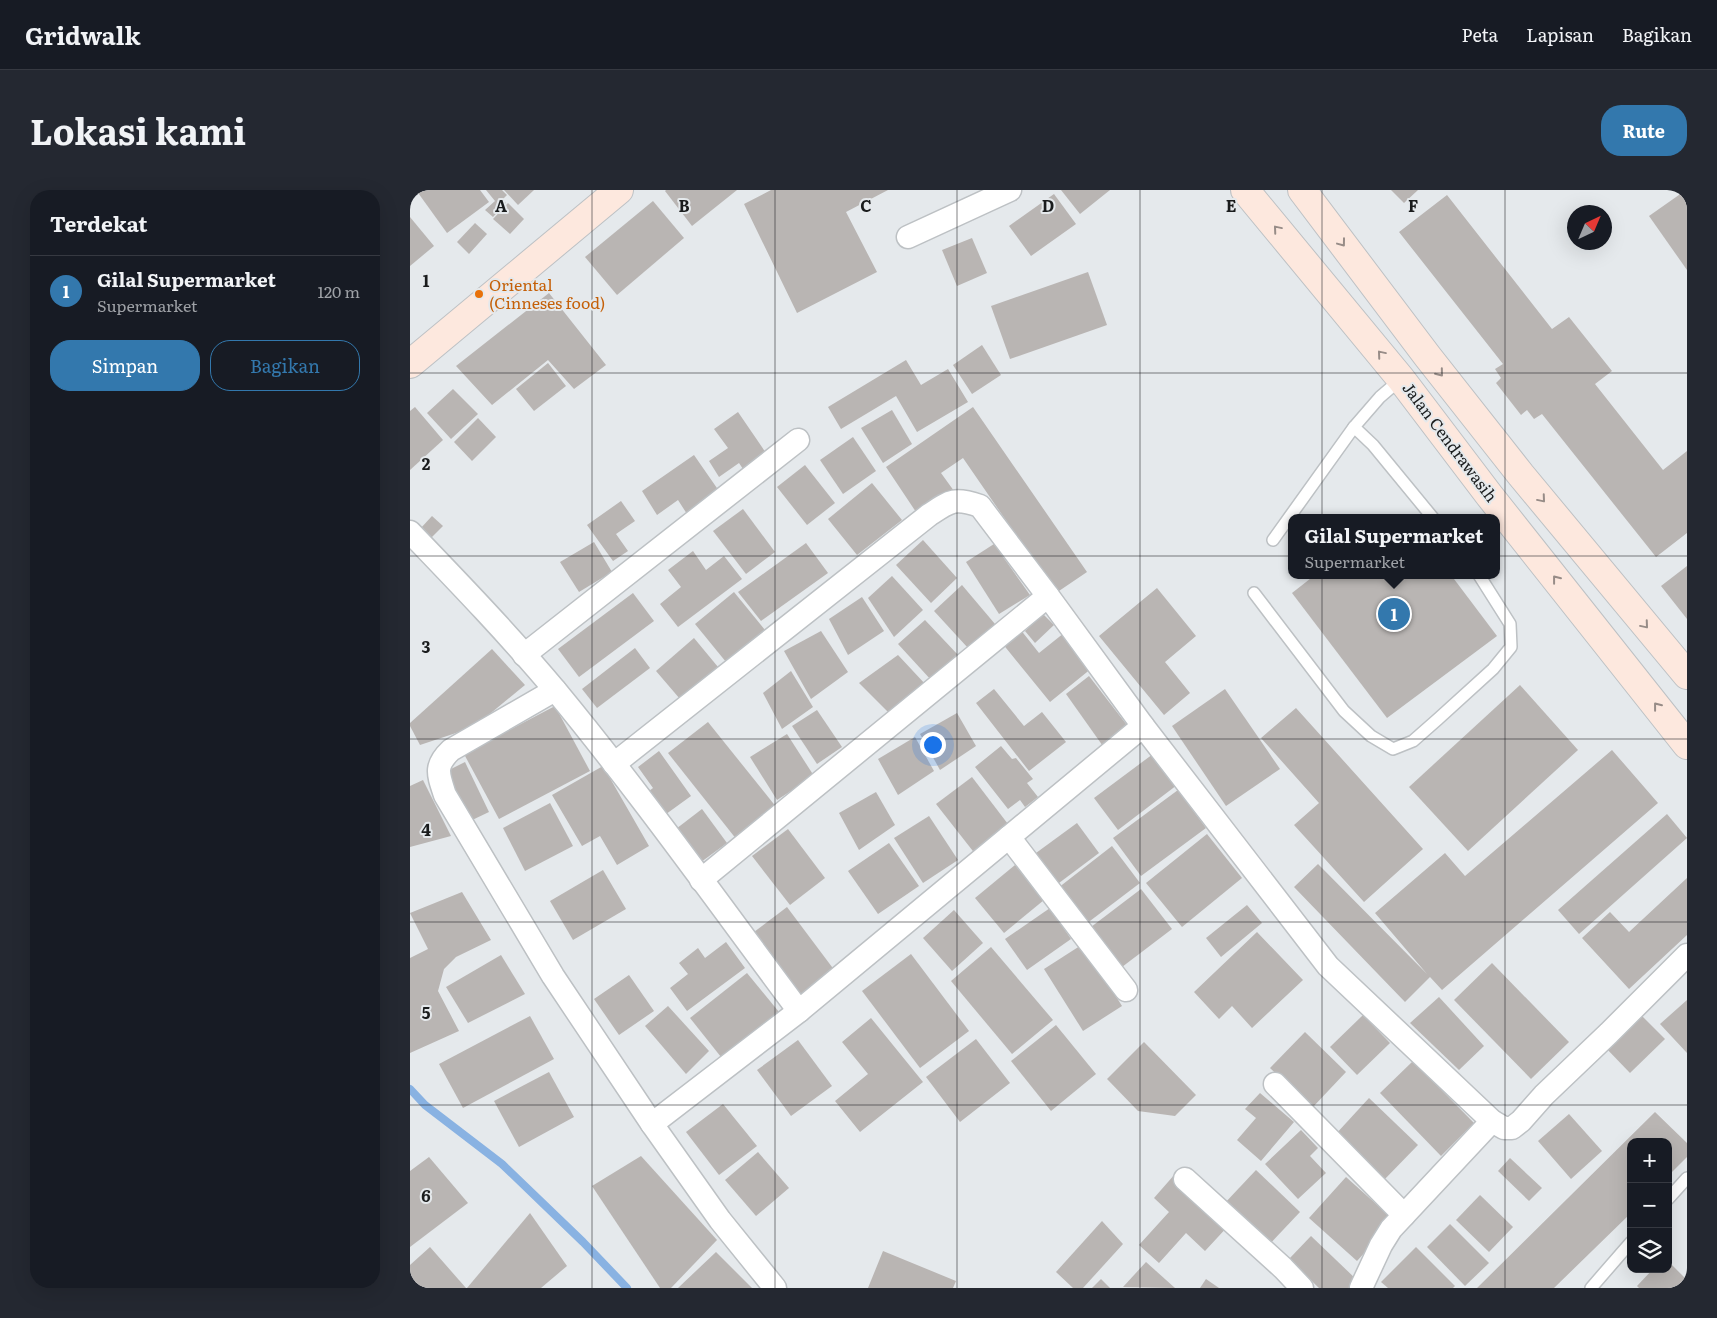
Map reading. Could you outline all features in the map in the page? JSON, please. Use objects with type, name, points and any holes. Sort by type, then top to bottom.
[{"type":"main road","points":[[410,364],[619,190]]},
{"type":"main road","name":"Jalan Cendrawasih","points":[[1245,190],[1401,379],[1687,745]]},
{"type":"main road","name":"Jalan Cendrawasih","points":[[1302,190],[1428,357],[1521,475],[1687,675]]},
{"type":"main road","points":[[1490,495],[1521,475]]},
{"type":"street","points":[[908,237],[1010,190]]},
{"type":"street","points":[[524,655],[798,440]]},
{"type":"street","points":[[614,764],[928,515],[948,503],[962,500],[980,506],[1143,726],[1328,966],[1492,1121],[1504,1128],[1512,1128],[1521,1121],[1544,1095],[1687,954]]},
{"type":"street","points":[[410,532],[555,690],[614,764],[799,1011]]},
{"type":"street","points":[[701,880],[1048,596]]},
{"type":"street","points":[[555,690],[451,750],[442,759],[439,775],[445,795],[553,976],[652,1124],[720,1220],[776,1288]]},
{"type":"street","points":[[652,1124],[799,1011],[1143,726]]},
{"type":"street","points":[[1009,837],[1126,990]]},
{"type":"street","points":[[1275,1084],[1404,1215]]},
{"type":"street","points":[[1361,1288],[1381,1244],[1391,1229],[1492,1121]]},
{"type":"street","points":[[1185,1179],[1283,1268],[1302,1288]]},
{"type":"lane","points":[[1292,514],[1354,427],[1380,397],[1401,379]]},
{"type":"lane","points":[[1354,427],[1384,458],[1430,514]]},
{"type":"lane","points":[[1273,540],[1288,519]]},
{"type":"lane","points":[[1254,593],[1344,711],[1371,736],[1393,749],[1413,741],[1426,730],[1493,669],[1511,647],[1510,624],[1482,579]]},
{"type":"lane","points":[[1672,1195],[1687,1178]]},
{"type":"lane","points":[[1591,1288],[1627,1247]]},
{"type":"building","points":[[416,190],[480,190],[489,202],[447,233]]},
{"type":"building","points":[[486,190],[502,190],[507,195],[503,199],[506,203],[493,217],[485,210],[495,201]]},
{"type":"building","points":[[504,190],[534,190],[518,205]]},
{"type":"building","points":[[666,190],[737,190],[692,226]]},
{"type":"building","points":[[771,190],[888,190],[846,212],[877,272],[797,313],[744,204]]},
{"type":"building","points":[[1061,190],[1110,190],[1080,214]]},
{"type":"building","points":[[1391,190],[1418,190],[1404,203]]},
{"type":"building","points":[[1687,190],[1687,270],[1649,216]]},
{"type":"building","points":[[1054,194],[1076,224],[1031,256],[1009,226]]},
{"type":"building","points":[[1447,195],[1552,329],[1569,317],[1612,371],[1595,384],[1663,470],[1687,451],[1687,533],[1656,557],[1542,414],[1534,419],[1527,410],[1521,415],[1496,383],[1501,378],[1495,369],[1503,364],[1399,232]]},
{"type":"building","points":[[653,201],[684,238],[617,295],[585,257]]},
{"type":"building","points":[[508,203],[524,219],[510,234],[493,219]]},
{"type":"building","points":[[410,217],[434,246],[410,266]]},
{"type":"building","points":[[475,223],[487,234],[469,254],[457,242]]},
{"type":"building","points":[[972,238],[987,273],[957,286],[942,250]]},
{"type":"building","points":[[1088,272],[1107,325],[1010,359],[991,306]]},
{"type":"building","points":[[549,293],[606,365],[574,389],[548,360],[492,405],[456,366]]},
{"type":"building","points":[[982,345],[1001,375],[972,394],[953,365]]},
{"type":"building","points":[[906,360],[921,385],[948,369],[968,402],[917,432],[896,396],[841,429],[828,407]]},
{"type":"building","points":[[548,363],[566,386],[534,411],[516,389]]},
{"type":"building","points":[[453,389],[478,414],[451,439],[427,413]]},
{"type":"building","points":[[415,407],[443,440],[410,470],[410,411]]},
{"type":"building","points":[[973,407],[1087,572],[1056,593],[963,458],[941,473],[954,491],[918,515],[886,467]]},
{"type":"building","points":[[892,410],[912,444],[883,463],[861,428]]},
{"type":"building","points":[[738,412],[766,453],[743,469],[739,463],[719,477],[709,461],[728,448],[714,429]]},
{"type":"building","points":[[478,418],[496,437],[472,461],[454,442]]},
{"type":"building","points":[[853,437],[876,471],[843,494],[820,460]]},
{"type":"building","points":[[694,455],[719,491],[687,514],[678,500],[657,515],[642,491]]},
{"type":"building","points":[[805,465],[835,503],[807,525],[777,487]]},
{"type":"building","points":[[872,483],[902,520],[857,555],[828,519]]},
{"type":"building","points":[[621,501],[635,521],[616,534],[628,551],[613,561],[587,525]]},
{"type":"building","points":[[743,509],[775,552],[746,574],[713,531]]},
{"type":"building","points":[[432,516],[443,526],[430,539],[420,529]]},
{"type":"building","points":[[923,540],[957,578],[931,603],[896,565]]},
{"type":"building","points":[[594,542],[612,572],[579,592],[560,562]]},
{"type":"building","points":[[806,543],[828,573],[761,621],[738,592]]},
{"type":"building","points":[[994,544],[1030,595],[999,614],[966,562]]},
{"type":"building","points":[[693,551],[706,570],[724,556],[742,579],[678,627],[660,604],[681,587],[668,570]]},
{"type":"building","points":[[1687,566],[1687,619],[1661,586]]},
{"type":"building","points":[[892,576],[923,610],[894,637],[868,598]]},
{"type":"building","points":[[1310,579],[1454,579],[1497,636],[1387,718],[1292,593]]},
{"type":"building","points":[[962,585],[995,624],[968,648],[934,611]]},
{"type":"building","points":[[1157,588],[1196,636],[1165,662],[1190,693],[1164,715],[1099,636]]},
{"type":"building","points":[[734,592],[765,630],[726,662],[695,624]]},
{"type":"building","points":[[633,593],[654,621],[579,677],[558,649]]},
{"type":"building","points":[[862,597],[884,631],[848,655],[829,619]]},
{"type":"building","points":[[1043,614],[1054,625],[1035,643],[1025,631]]},
{"type":"building","points":[[925,620],[959,656],[932,681],[898,644]]},
{"type":"building","points":[[1020,629],[1039,653],[1064,633],[1092,668],[1050,702],[1002,643]]},
{"type":"building","points":[[821,631],[848,672],[811,699],[784,651]]},
{"type":"building","points":[[694,638],[718,667],[680,699],[656,671]]},
{"type":"building","points":[[635,648],[650,668],[597,708],[582,689]]},
{"type":"building","points":[[492,649],[525,685],[474,727],[420,745],[410,723]]},
{"type":"building","points":[[898,655],[927,686],[892,716],[859,683]]},
{"type":"building","points":[[791,671],[813,707],[782,729],[763,693]]},
{"type":"building","points":[[1089,676],[1130,729],[1105,749],[1066,694]]},
{"type":"building","points":[[1520,685],[1578,750],[1468,851],[1409,787]]},
{"type":"building","points":[[994,689],[1024,726],[1042,712],[1066,742],[1029,771],[976,703]]},
{"type":"building","points":[[1225,689],[1280,769],[1226,806],[1172,726]]},
{"type":"building","points":[[555,706],[590,771],[499,819],[464,754]]},
{"type":"building","points":[[1296,708],[1423,849],[1364,902],[1294,825],[1319,803],[1261,738]]},
{"type":"building","points":[[817,710],[842,747],[817,764],[792,726]]},
{"type":"building","points":[[957,713],[976,746],[940,770],[920,734]]},
{"type":"building","points":[[708,722],[777,808],[737,840],[668,753]]},
{"type":"building","points":[[787,734],[814,776],[777,800],[750,757]]},
{"type":"building","points":[[915,737],[934,771],[898,795],[878,759]]},
{"type":"building","points":[[1001,746],[1012,759],[1016,758],[1033,779],[1027,783],[1038,797],[1025,807],[1020,800],[1008,809],[975,767]]},
{"type":"building","points":[[1612,750],[1658,803],[1442,990],[1430,977],[1405,1002],[1294,887],[1318,864],[1427,974],[1375,913],[1445,853],[1465,876]]},
{"type":"building","points":[[659,751],[691,796],[662,817],[645,794],[653,788],[638,767]]},
{"type":"building","points":[[1153,754],[1177,785],[1118,830],[1094,798]]},
{"type":"building","points":[[465,762],[489,812],[468,822],[445,772]]},
{"type":"building","points":[[603,766],[649,846],[617,865],[600,836],[582,846],[552,795]]},
{"type":"building","points":[[972,777],[1011,828],[976,855],[936,804]]},
{"type":"building","points":[[423,780],[451,836],[410,847],[410,786]]},
{"type":"building","points":[[1178,790],[1206,828],[1141,876],[1113,838]]},
{"type":"building","points":[[876,792],[895,825],[859,850],[839,813]]},
{"type":"building","points":[[550,803],[573,846],[525,871],[503,828]]},
{"type":"building","points":[[702,809],[727,843],[697,865],[672,832]]},
{"type":"building","points":[[1667,814],[1687,838],[1579,934],[1558,910]]},
{"type":"building","points":[[929,816],[958,860],[923,883],[894,838]]},
{"type":"building","points":[[1077,823],[1099,853],[1059,883],[1036,853]]},
{"type":"building","points":[[788,829],[825,878],[790,905],[752,856]]},
{"type":"building","points":[[1207,834],[1242,878],[1182,927],[1146,883]]},
{"type":"building","points":[[889,843],[919,886],[878,914],[848,871]]},
{"type":"building","points":[[1112,846],[1140,883],[1086,924],[1058,888]]},
{"type":"building","points":[[1015,865],[1044,900],[1004,933],[975,898]]},
{"type":"building","points":[[603,870],[626,909],[573,940],[550,901]]},
{"type":"building","points":[[1687,878],[1687,935],[1629,989],[1582,938],[1610,912],[1629,932]]},
{"type":"building","points":[[1141,889],[1172,929],[1122,967],[1091,927]]},
{"type":"building","points":[[462,892],[491,940],[456,957],[444,969],[438,991],[459,1031],[410,1053],[410,958],[428,949],[410,913]]},
{"type":"building","points":[[1247,905],[1262,923],[1221,957],[1206,938]]},
{"type":"building","points":[[787,907],[835,971],[799,999],[750,935]]},
{"type":"building","points":[[1050,908],[1071,939],[1027,970],[1005,939]]},
{"type":"building","points":[[954,910],[983,943],[952,971],[923,938]]},
{"type":"building","points":[[1257,932],[1303,980],[1252,1028],[1232,1006],[1219,1019],[1194,992]]},
{"type":"building","points":[[726,942],[745,968],[687,1011],[670,988],[688,974],[679,963],[698,948],[705,958]]},
{"type":"building","points":[[1083,944],[1122,1006],[1083,1031],[1044,969]]},
{"type":"building","points":[[991,947],[1053,1020],[1012,1054],[951,981]]},
{"type":"building","points":[[911,954],[969,1031],[920,1068],[862,991]]},
{"type":"building","points":[[501,955],[525,994],[468,1023],[446,987]]},
{"type":"building","points":[[1492,963],[1569,1042],[1531,1079],[1454,1000]]},
{"type":"building","points":[[747,973],[779,1012],[721,1057],[690,1018]]},
{"type":"building","points":[[629,975],[654,1011],[619,1035],[594,999]]},
{"type":"building","points":[[1439,997],[1484,1046],[1459,1070],[1410,1023]]},
{"type":"building","points":[[1687,1000],[1687,1053],[1660,1024]]},
{"type":"building","points":[[668,1006],[709,1051],[686,1074],[645,1026]]},
{"type":"building","points":[[1638,1012],[1665,1039],[1630,1073],[1603,1045]]},
{"type":"building","points":[[1363,1015],[1390,1043],[1357,1075],[1330,1047]]},
{"type":"building","points":[[530,1016],[554,1059],[463,1108],[439,1064]]},
{"type":"building","points":[[871,1018],[923,1082],[860,1132],[835,1101],[868,1074],[842,1042]]},
{"type":"building","points":[[1056,1025],[1096,1074],[1051,1111],[1011,1061]]},
{"type":"building","points":[[1305,1032],[1346,1072],[1312,1108],[1270,1068]]},
{"type":"building","points":[[976,1039],[1010,1083],[960,1122],[926,1077]]},
{"type":"building","points":[[798,1040],[832,1086],[791,1116],[757,1070]]},
{"type":"building","points":[[1144,1042],[1196,1095],[1175,1116],[1138,1111],[1107,1079]]},
{"type":"building","points":[[1413,1061],[1474,1123],[1441,1156],[1380,1093]]},
{"type":"building","points":[[549,1072],[574,1117],[519,1147],[494,1101]]},
{"type":"building","points":[[1260,1093],[1294,1122],[1261,1161],[1237,1140],[1256,1118],[1245,1109]]},
{"type":"building","points":[[1369,1098],[1418,1145],[1383,1181],[1335,1135]]},
{"type":"building","points":[[723,1104],[757,1146],[719,1175],[686,1132]]},
{"type":"building","points":[[1655,1112],[1687,1143],[1687,1157],[1672,1172],[1672,1138],[1629,1138]]},
{"type":"building","points":[[1569,1114],[1602,1151],[1571,1179],[1538,1141]]},
{"type":"building","points":[[1301,1130],[1318,1148],[1310,1156],[1326,1173],[1298,1199],[1265,1164]]},
{"type":"building","points":[[1627,1140],[1627,1217],[1554,1288],[1477,1288]]},
{"type":"building","points":[[758,1152],[789,1188],[756,1216],[725,1180]]},
{"type":"building","points":[[641,1156],[717,1240],[671,1288],[660,1288],[592,1186]]},
{"type":"building","points":[[429,1157],[468,1203],[410,1247],[410,1171]]},
{"type":"building","points":[[1510,1158],[1542,1188],[1529,1201],[1498,1171]]},
{"type":"building","points":[[1256,1170],[1300,1212],[1267,1247],[1223,1205]]},
{"type":"building","points":[[1175,1174],[1230,1224],[1205,1251],[1186,1233],[1159,1263],[1139,1245],[1169,1212],[1154,1198]]},
{"type":"building","points":[[1346,1177],[1394,1220],[1357,1261],[1309,1218]]},
{"type":"building","points":[[1480,1195],[1513,1227],[1489,1252],[1456,1220]]},
{"type":"building","points":[[530,1213],[567,1266],[541,1288],[467,1288]]},
{"type":"building","points":[[1102,1221],[1123,1244],[1083,1288],[1073,1288],[1056,1272]]},
{"type":"building","points":[[1450,1224],[1489,1263],[1465,1286],[1427,1247]]},
{"type":"building","points":[[1311,1236],[1358,1281],[1351,1288],[1319,1288],[1289,1259]]},
{"type":"building","points":[[430,1247],[466,1288],[410,1288],[410,1265]]},
{"type":"building","points":[[1416,1247],[1455,1286],[1453,1288],[1388,1288],[1381,1282]]},
{"type":"building","points":[[883,1251],[956,1281],[953,1288],[868,1288]]},
{"type":"building","points":[[716,1252],[752,1288],[678,1288]]},
{"type":"building","points":[[1146,1262],[1175,1288],[1123,1287]]},
{"type":"building","points":[[1672,1265],[1687,1280],[1685,1288],[1639,1288],[1637,1286],[1649,1273],[1672,1273]]},
{"type":"building","points":[[1101,1279],[1110,1288],[1092,1288]]},
{"type":"building","points":[[1206,1279],[1219,1288],[1200,1288]]},
{"type":"waterway","points":[[410,1089],[425,1105],[502,1164],[583,1242],[627,1288]]},
{"type":"place","name":"Oriental (Cinneses food)","points":[[479,294]]},
{"type":"place","name":"Gilal Supermarket","points":[[1394,614]]}]
